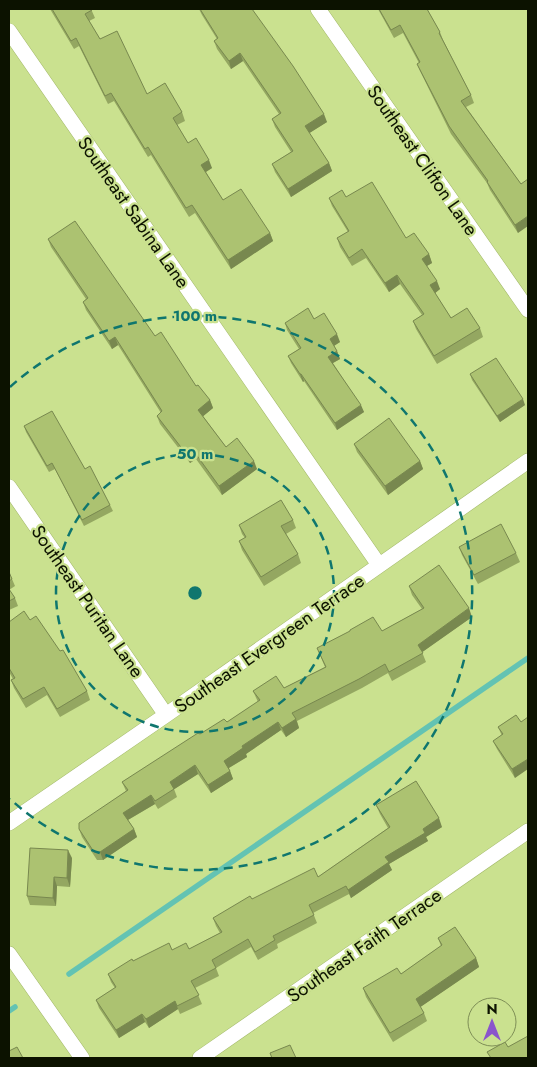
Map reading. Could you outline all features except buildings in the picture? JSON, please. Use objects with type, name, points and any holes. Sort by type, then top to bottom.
[{"type":"street","name":"Southeast Clifton Lane","points":[[318,9],[528,310]]},
{"type":"street","name":"Southeast Sabina Lane","points":[[9,30],[379,565]]},
{"type":"street","name":"Southeast Evergreen Terrace","points":[[9,823],[528,461]]},
{"type":"street","name":"Southeast Puritan Lane","points":[[9,488],[166,715]]},
{"type":"street","name":"Southeast Faith Terrace","points":[[200,1058],[528,831]]},
{"type":"street","points":[[9,954],[82,1058]]},
{"type":"waterway","points":[[69,974],[528,658]]},
{"type":"waterway","points":[[9,1011],[15,1007]]}]
